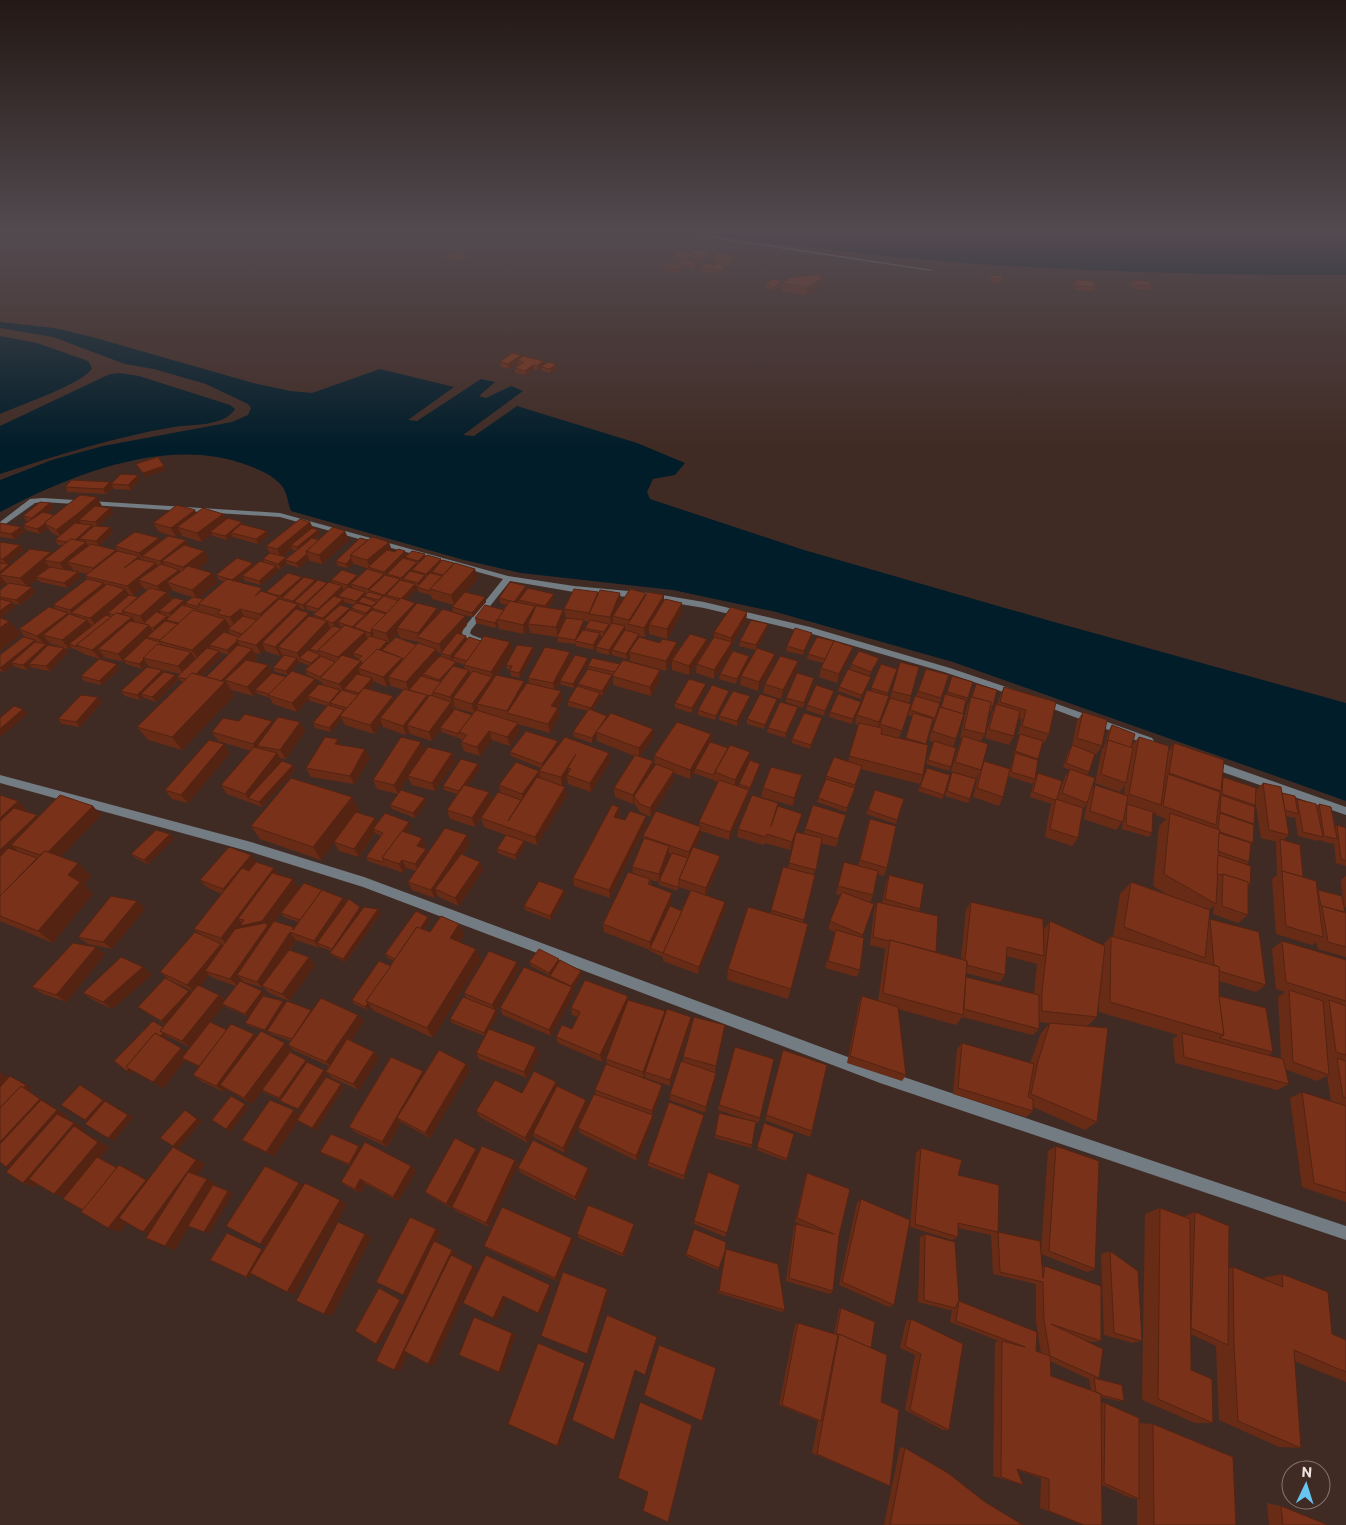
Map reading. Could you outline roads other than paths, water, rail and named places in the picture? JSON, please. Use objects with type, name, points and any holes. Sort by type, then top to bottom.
[{"type":"street","points":[[0,526],[33,502],[43,500],[280,515],[508,578],[574,589],[650,596],[704,605],[819,632],[1033,698],[1157,744]]},
{"type":"street","points":[[488,643],[469,637],[466,634],[467,629],[508,578]]},
{"type":"street","points":[[1203,761],[1346,811]]},
{"type":"street","points":[[0,779],[251,847],[364,882],[880,1076],[1346,1233]]},
{"type":"water","points":[[0,322],[54,328],[92,337],[253,383],[290,391],[312,393],[380,369],[454,387],[408,420],[417,421],[481,379],[495,382],[479,396],[486,398],[511,386],[523,391],[463,435],[474,436],[517,406],[637,443],[685,463],[675,475],[653,479],[647,492],[650,499],[804,550],[1346,703],[1346,801],[953,662],[776,612],[673,590],[521,573],[464,560],[291,511],[284,489],[275,479],[247,465],[217,457],[185,454],[120,463],[57,485],[0,512],[0,480],[52,460],[103,446],[232,422],[248,415],[251,408],[248,404],[206,384],[154,369],[125,364],[53,337],[0,328]]},
{"type":"water","points":[[0,336],[37,343],[88,361],[92,368],[87,374],[65,387],[0,414]]},
{"type":"water","points":[[119,373],[139,376],[230,405],[235,409],[230,415],[216,422],[174,427],[108,441],[0,474],[0,426],[110,374]]}]
